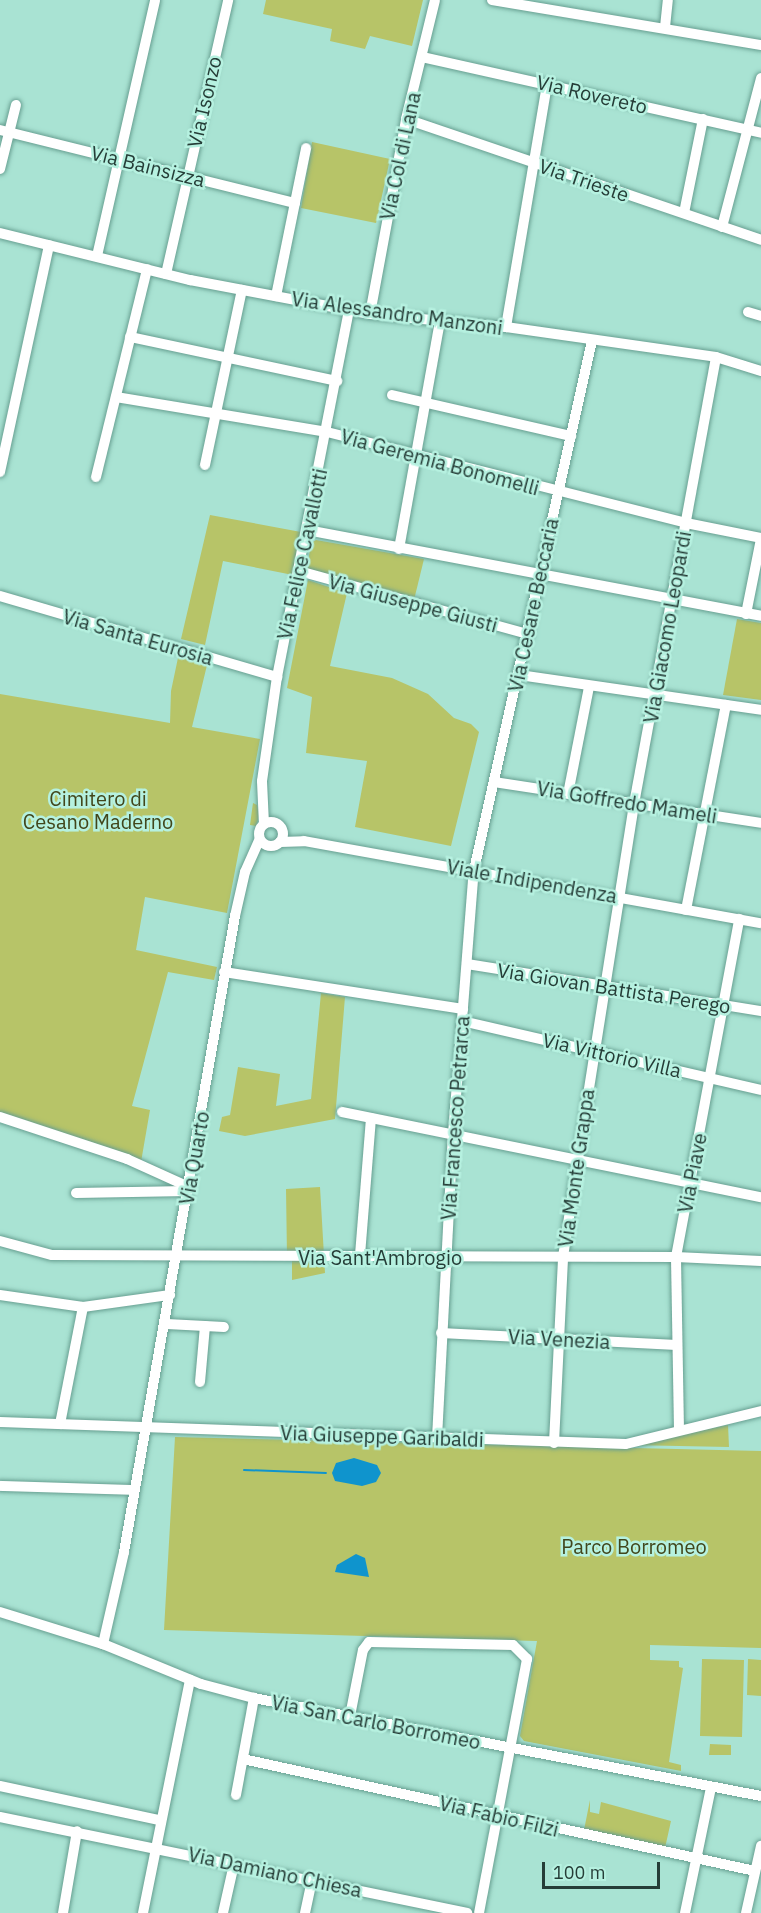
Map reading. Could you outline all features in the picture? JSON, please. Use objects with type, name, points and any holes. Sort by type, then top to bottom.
[{"type":"street","points":[[97,256],[155,0]]},
{"type":"street","name":"Via Isonzo","points":[[166,274],[228,0]]},
{"type":"street","name":"Via Col di Lana","points":[[370,314],[406,120],[435,0]]},
{"type":"street","points":[[492,0],[665,27],[761,45]]},
{"type":"street","points":[[665,27],[668,0]]},
{"type":"street","name":"Via Rovereto","points":[[422,57],[761,132]]},
{"type":"street","points":[[722,227],[761,78]]},
{"type":"street","points":[[506,327],[547,85]]},
{"type":"street","points":[[0,169],[4,131],[16,105]]},
{"type":"street","points":[[684,213],[703,119]]},
{"type":"street","name":"Via Trieste","points":[[406,120],[761,240]]},
{"type":"street","name":"Via Bainsizza","points":[[4,131],[295,203]]},
{"type":"street","points":[[276,296],[306,148]]},
{"type":"street","name":"Via Alessandro Manzoni","points":[[0,233],[166,274],[370,314],[506,327],[716,357],[761,371]]},
{"type":"street","points":[[0,472],[49,245]]},
{"type":"street","points":[[96,477],[147,269]]},
{"type":"street","points":[[205,465],[242,290]]},
{"type":"street","name":"Via Felice Cavallotti","points":[[272,834],[263,800],[277,677],[327,432],[349,310]]},
{"type":"street","points":[[748,312],[761,316]]},
{"type":"street","points":[[399,549],[440,322]]},
{"type":"street","points":[[130,337],[337,381]]},
{"type":"street","name":"Via Cesare Beccaria","points":[[474,870],[592,341]]},
{"type":"street","name":"Via Giacomo Leopardi","points":[[618,896],[716,357]]},
{"type":"street","points":[[393,395],[571,436]]},
{"type":"street","name":"Via Geremia Bonomelli","points":[[116,397],[327,432],[558,492],[686,523],[761,538]]},
{"type":"street","points":[[307,530],[761,616]]},
{"type":"street","points":[[746,614],[761,538]]},
{"type":"street","name":"Via Giuseppe Giusti","points":[[299,571],[528,634]]},
{"type":"street","name":"Via Santa Eurosia","points":[[0,596],[277,677]]},
{"type":"street","points":[[519,675],[589,687],[761,710]]},
{"type":"street","points":[[568,794],[589,687]]},
{"type":"street","points":[[686,910],[726,705]]},
{"type":"street","name":"Via Goffredo Mameli","points":[[494,782],[761,822]]},
{"type":"street","name":"Viale Indipendenza","points":[[272,834],[761,923]]},
{"type":"street","name":"Via Quarto","points":[[103,1644],[170,1295],[224,972],[245,872],[272,834]]},
{"type":"street","name":"Via Francesco Petrarca","points":[[437,1438],[453,1134],[474,870]]},
{"type":"street","name":"Via Monte Grappa","points":[[554,1443],[563,1257],[618,896]]},
{"type":"street","name":"Via Piave","points":[[679,1430],[676,1257],[739,919]]},
{"type":"street","name":"Via Giovan Battista Perego","points":[[467,964],[761,1011]]},
{"type":"street","points":[[224,972],[463,1009]]},
{"type":"street","name":"Via Vittorio Villa","points":[[462,1021],[761,1090]]},
{"type":"street","points":[[342,1112],[578,1158],[761,1197]]},
{"type":"street","points":[[0,1117],[127,1159],[189,1189]]},
{"type":"street","points":[[360,1255],[371,1118]]},
{"type":"street","points":[[76,1193],[189,1189]]},
{"type":"street","name":"Via Sant'Ambrogio","points":[[0,1241],[52,1255],[676,1257],[761,1261]]},
{"type":"street","points":[[0,1295],[83,1307],[170,1295]]},
{"type":"street","points":[[60,1424],[83,1307]]},
{"type":"street","points":[[167,1324],[224,1327]]},
{"type":"street","points":[[200,1382],[205,1326]]},
{"type":"street","name":"Via Venezia","points":[[441,1333],[677,1346]]},
{"type":"street","name":"Via Giuseppe Garibaldi","points":[[0,1422],[626,1444],[761,1412]]},
{"type":"street","points":[[0,1486],[134,1490]]},
{"type":"street","name":"Via San Carlo Borromeo","points":[[0,1612],[103,1644],[190,1680],[254,1698],[761,1796]]},
{"type":"street","points":[[350,1716],[363,1650],[369,1642],[513,1645],[528,1664],[480,1913]]},
{"type":"street","points":[[143,1913],[159,1820],[190,1680]]},
{"type":"street","points":[[236,1795],[254,1698]]},
{"type":"street","name":"Via Fabio Filzi","points":[[243,1759],[755,1871]]},
{"type":"street","points":[[0,1785],[159,1820]]},
{"type":"street","points":[[685,1913],[711,1787]]},
{"type":"street","name":"Via Damiano Chiesa","points":[[0,1817],[467,1913]]},
{"type":"street","points":[[63,1913],[77,1831]]},
{"type":"street","points":[[746,1913],[761,1846]]},
{"type":"street","points":[[223,1913],[234,1864]]},
{"type":"street","points":[[304,1913],[312,1881]]},
{"type":"green space","points":[[266,0],[423,0],[412,46],[370,36],[365,49],[330,41],[332,29],[263,14]]},
{"type":"green space","points":[[312,142],[390,159],[376,223],[301,208]]},
{"type":"green space","points":[[210,515],[301,532],[293,575],[223,561],[205,645],[181,639]]},
{"type":"green space","points":[[316,540],[424,559],[414,600],[307,569],[311,543]]},
{"type":"green space","points":[[308,580],[347,593],[330,666],[392,678],[428,694],[454,718],[471,724],[479,732],[451,846],[355,827],[367,761],[306,753],[312,697],[287,688]]},
{"type":"green space","points":[[737,619],[761,623],[761,700],[723,695]]},
{"type":"green space","name":"Cimitero di Cesano Maderno","points":[[179,653],[208,661],[192,727],[260,739],[227,913],[145,897],[136,950],[217,967],[214,980],[168,972],[132,1106],[150,1110],[141,1162],[0,1112],[0,694],[170,723],[171,691]]},
{"type":"green space","points":[[253,803],[257,805],[259,816],[256,826],[250,825]]},
{"type":"green space","points":[[321,993],[345,997],[335,1119],[245,1136],[219,1131],[222,1117],[230,1115],[238,1067],[280,1074],[276,1106],[311,1099]]},
{"type":"green space","points":[[320,1187],[325,1273],[292,1280],[292,1257],[287,1257],[286,1189]]},
{"type":"green space","points":[[728,1425],[729,1447],[629,1445]]},
{"type":"green space","name":"Parco Borromeo","points":[[175,1437],[761,1451],[761,1648],[650,1645],[650,1660],[679,1661],[679,1667],[683,1668],[669,1762],[681,1765],[681,1771],[524,1741],[520,1736],[537,1641],[164,1630]]},
{"type":"green space","points":[[702,1659],[744,1660],[742,1737],[700,1736]]},
{"type":"green space","points":[[748,1659],[761,1660],[761,1696],[747,1695]]},
{"type":"green space","points":[[710,1744],[731,1745],[731,1755],[709,1755]]},
{"type":"green space","points":[[590,1800],[590,1812],[599,1814],[601,1802],[671,1821],[665,1848],[584,1830]]},
{"type":"water","points":[[354,1458],[377,1465],[381,1473],[376,1482],[362,1486],[335,1481],[332,1473],[336,1463]]},
{"type":"water","points":[[356,1554],[365,1558],[369,1577],[335,1572],[337,1565]]},
{"type":"waterway","points":[[244,1470],[326,1473]]}]
